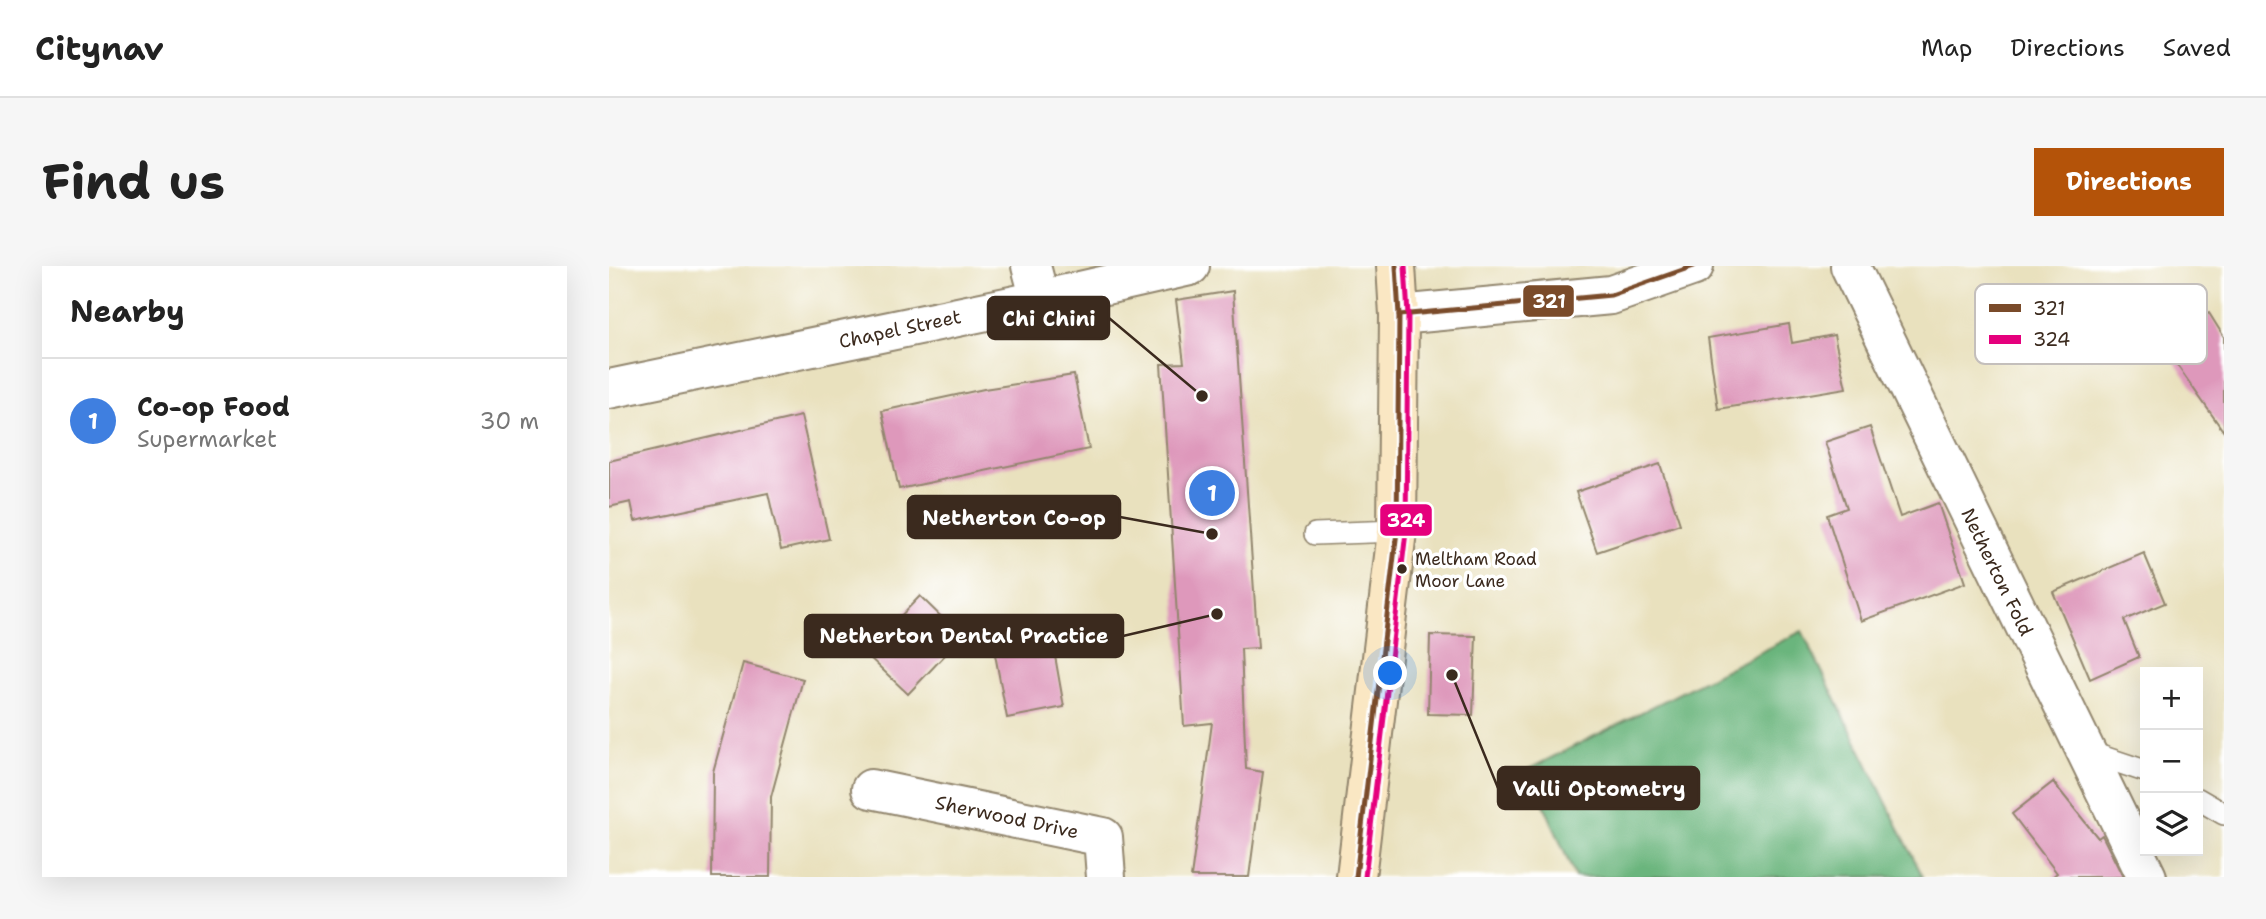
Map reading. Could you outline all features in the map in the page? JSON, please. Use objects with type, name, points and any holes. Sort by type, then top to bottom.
[{"type":"main road","points":[[1356,877],[1397,531],[1399,315],[1396,266]]},
{"type":"street","name":"Chapel Street","points":[[609,388],[1036,283],[1190,266]]},
{"type":"street","points":[[1399,315],[1611,295],[1694,266]]},
{"type":"street","name":"Netherton Fold","points":[[1850,266],[2083,751],[2147,877]]},
{"type":"street","name":"Sherwood Drive","points":[[871,789],[1103,837],[1106,877]]},
{"type":"lane","points":[[1315,534],[1397,531]]},
{"type":"lane","points":[[2083,751],[2140,769]]},
{"type":"lane","points":[[2203,802],[2224,814]]},
{"type":"green space","points":[[1802,631],[1923,877],[1575,877],[1529,769]]},
{"type":"building","points":[[1233,291],[1258,648],[1241,649],[1246,769],[1263,772],[1249,877],[1191,877],[1212,723],[1184,726],[1161,364],[1184,363],[1176,300]]},
{"type":"building","points":[[2209,313],[2224,337],[2224,432],[2176,364],[2207,364]]},
{"type":"building","points":[[1789,324],[1792,343],[1834,335],[1846,388],[1718,409],[1708,338]]},
{"type":"building","points":[[1074,375],[1089,449],[899,489],[882,411],[984,389]]},
{"type":"building","points":[[801,416],[829,539],[781,550],[768,493],[635,521],[631,502],[609,507],[609,461]]},
{"type":"building","points":[[1870,427],[1900,517],[1938,503],[1965,583],[1861,621],[1827,515],[1847,508],[1825,442]]},
{"type":"building","points":[[1660,464],[1680,524],[1597,552],[1576,492]]},
{"type":"building","points":[[2144,553],[2165,603],[2124,620],[2139,657],[2090,679],[2053,592]]},
{"type":"building","points":[[920,596],[962,637],[908,694],[865,653]]},
{"type":"building","points":[[1049,622],[1064,707],[1007,718],[991,633]]},
{"type":"building","points":[[1430,635],[1476,636],[1473,715],[1428,714]]},
{"type":"building","points":[[743,663],[803,679],[771,797],[770,877],[712,877],[713,772]]},
{"type":"building","points":[[2053,782],[2098,838],[2102,835],[2123,877],[2052,877],[2057,873],[2012,814]]},
{"type":"transit line","name":"321","points":[[1356,877],[1397,531],[1399,315],[1396,266]]},
{"type":"transit line","name":"324","points":[[1365,877],[1406,532],[1408,315],[1405,266]]},
{"type":"transit line","name":"321","points":[[1399,315],[1611,295],[1694,266]]},
{"type":"place","name":"Chi Chini","points":[[1202,396]]},
{"type":"place","name":"Co-op Food","points":[[1212,493]]},
{"type":"place","name":"Netherton Co-op","points":[[1212,534]]},
{"type":"place","name":"Meltham Road Moor Lane","points":[[1402,569]]},
{"type":"place","name":"Netherton Dental Practice","points":[[1217,614]]},
{"type":"place","name":"Valli Optometry","points":[[1452,675]]}]
